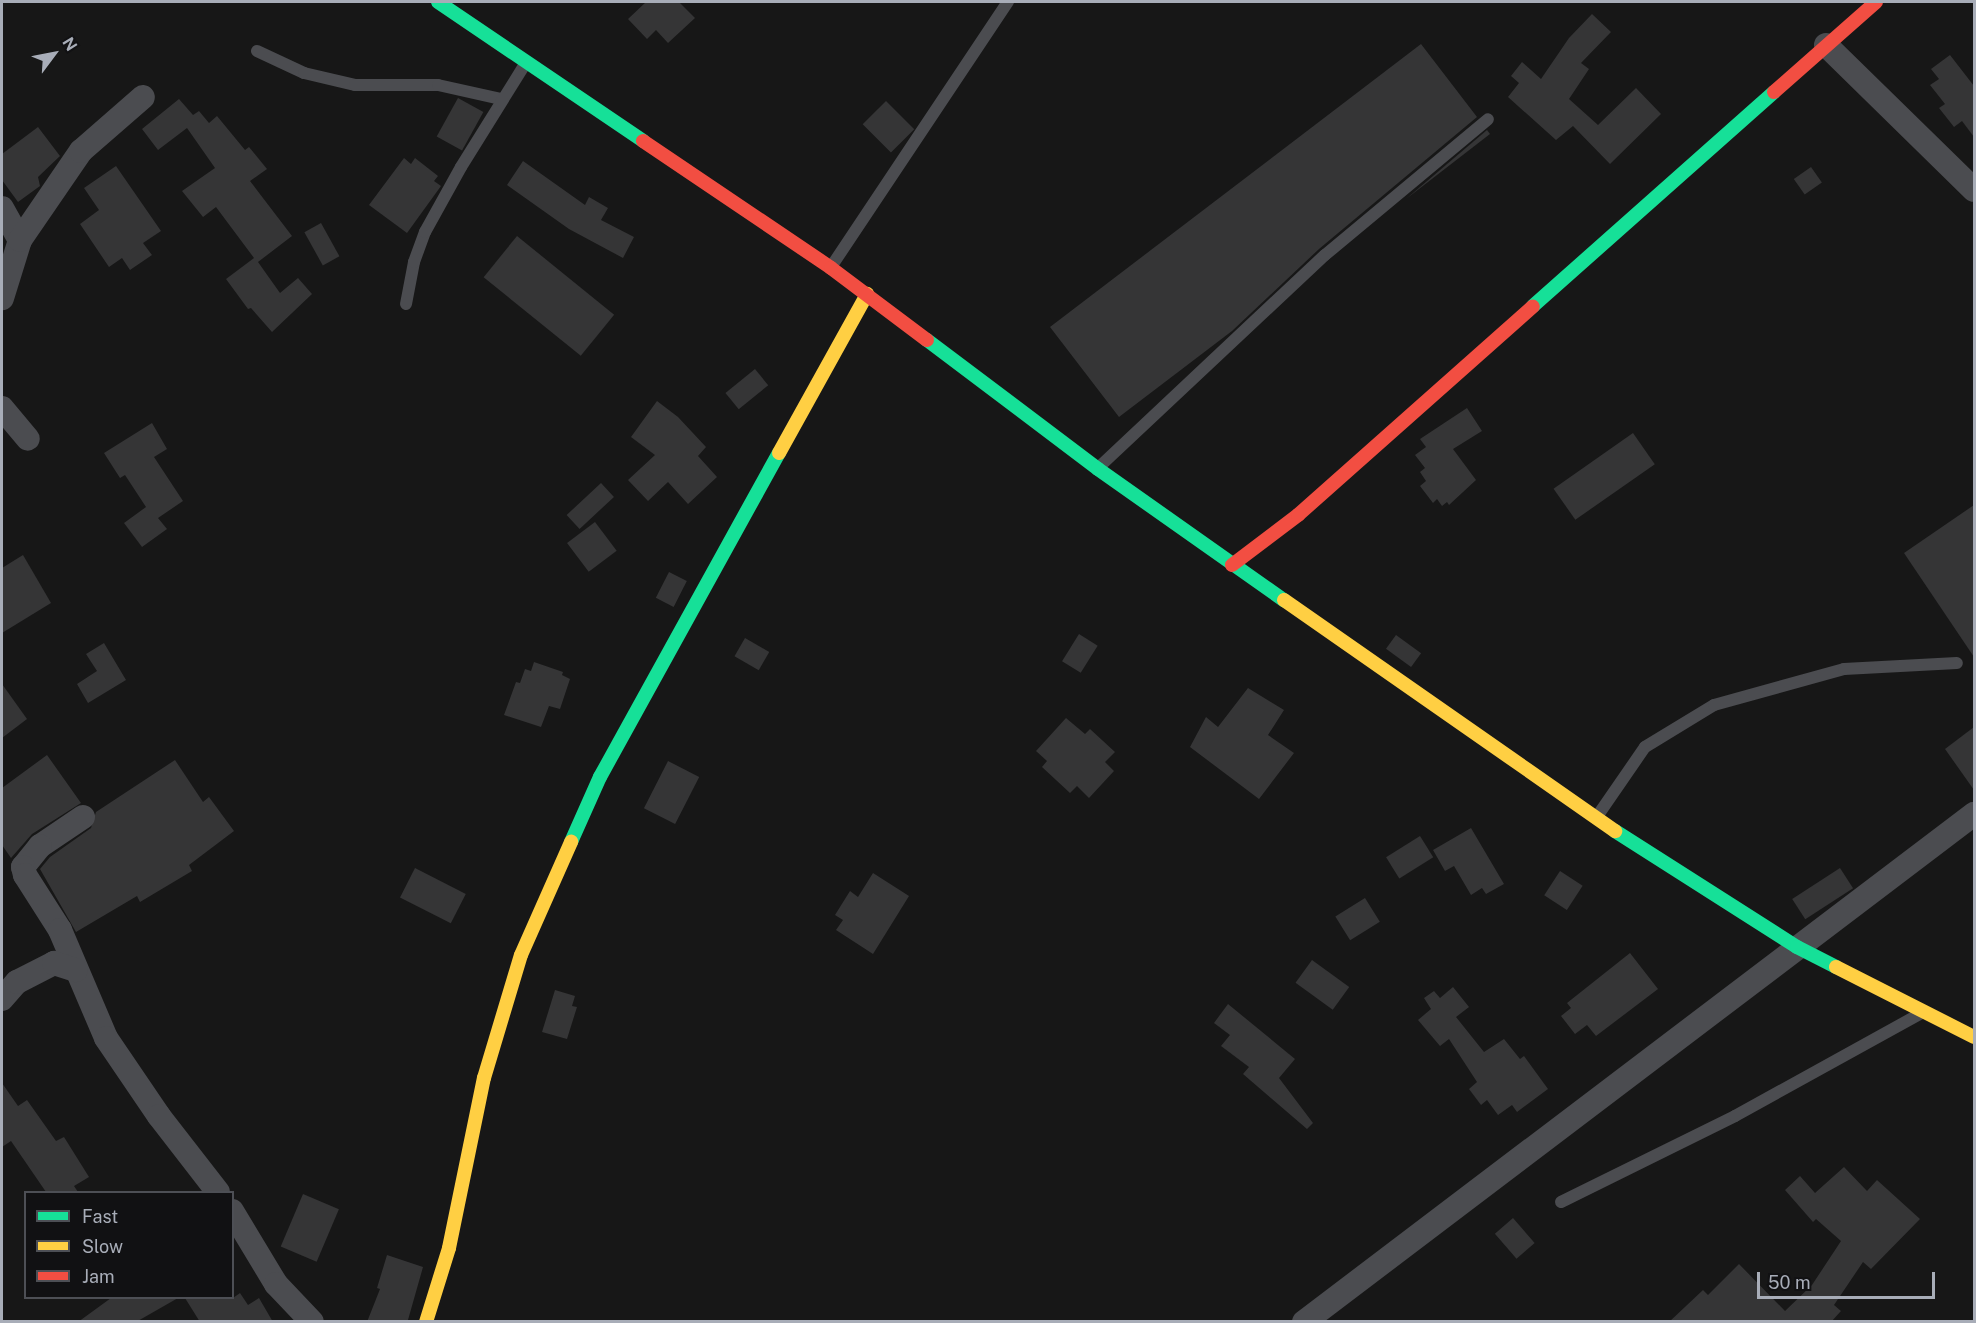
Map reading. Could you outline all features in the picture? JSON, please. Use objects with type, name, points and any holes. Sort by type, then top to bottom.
[{"type":"street","points":[[438,2],[831,268],[1098,469],[1596,819],[1797,947],[1974,1037]]},
{"type":"street","points":[[1232,565],[1305,508],[1876,2]]},
{"type":"street","points":[[1826,45],[1974,190]]},
{"type":"street","points":[[2,298],[20,240],[81,151],[143,97]]},
{"type":"street","points":[[2,208],[20,240]]},
{"type":"street","points":[[426,1322],[448,1248],[484,1078],[521,955],[600,777],[867,294]]},
{"type":"street","points":[[2,408],[28,439]]},
{"type":"street","points":[[1304,1322],[1974,814]]},
{"type":"street","points":[[83,817],[40,846],[23,867],[60,930],[75,970],[106,1038],[159,1116],[217,1191]]},
{"type":"street","points":[[2,999],[17,982],[54,963],[75,970]]},
{"type":"street","points":[[234,1214],[276,1284],[312,1322]]},
{"type":"lane","points":[[831,268],[1008,2]]},
{"type":"lane","points":[[257,51],[304,73],[355,85],[438,85],[468,88],[501,99]]},
{"type":"lane","points":[[405,304],[414,262],[426,232],[501,99],[526,63]]},
{"type":"lane","points":[[1098,469],[1325,255],[1488,119]]},
{"type":"lane","points":[[1596,819],[1645,747],[1714,705],[1844,669],[1957,663]]},
{"type":"lane","points":[[1561,1202],[1736,1116],[1923,1012]]},
{"type":"building","points":[[646,2],[679,2],[695,18],[668,43],[656,30],[647,39],[628,19]]},
{"type":"building","points":[[1592,14],[1611,32],[1581,63],[1589,69],[1569,99],[1598,125],[1636,88],[1661,114],[1610,164],[1573,126],[1556,140],[1508,97],[1519,83],[1511,76],[1522,62],[1541,79],[1569,38]]},
{"type":"building","points":[[1421,44],[1477,117],[1319,249],[1232,331],[1119,417],[1050,327]]},
{"type":"building","points":[[1950,55],[1974,86],[1974,137],[1962,121],[1954,127],[1939,108],[1945,104],[1930,85],[1939,79],[1931,69]]},
{"type":"building","points":[[458,98],[483,112],[462,151],[437,136]]},
{"type":"building","points":[[179,99],[193,115],[199,111],[209,123],[217,116],[245,150],[249,147],[267,169],[250,181],[292,236],[258,262],[280,293],[298,278],[312,294],[272,332],[251,308],[248,309],[226,279],[254,258],[216,207],[203,217],[182,191],[215,168],[187,128],[158,150],[142,129]]},
{"type":"building","points":[[886,101],[914,129],[891,153],[863,124]]},
{"type":"building","points":[[38,127],[60,156],[38,177],[40,186],[18,202],[2,180],[2,154]]},
{"type":"building","points":[[1487,130],[1490,134],[1406,199]]},
{"type":"building","points":[[404,158],[411,164],[415,158],[438,176],[434,181],[441,186],[407,233],[369,205]]},
{"type":"building","points":[[523,161],[585,205],[589,197],[608,208],[601,220],[634,237],[623,258],[569,229],[507,185]]},
{"type":"building","points":[[116,166],[161,231],[143,243],[152,255],[130,270],[122,258],[109,267],[80,224],[99,210],[84,188]]},
{"type":"building","points":[[1811,167],[1822,183],[1805,195],[1794,179]]},
{"type":"building","points":[[321,223],[339,256],[323,265],[304,232]]},
{"type":"building","points":[[517,236],[614,315],[581,356],[484,277]]},
{"type":"building","points":[[755,369],[768,385],[739,409],[725,393]]},
{"type":"building","points":[[657,401],[678,417],[706,447],[698,456],[717,477],[688,504],[668,482],[648,501],[628,480],[655,455],[631,437]]},
{"type":"building","points":[[1467,408],[1482,431],[1453,449],[1476,480],[1449,505],[1447,502],[1442,506],[1437,499],[1433,503],[1420,486],[1426,481],[1420,472],[1425,468],[1415,455],[1426,447],[1420,439]]},
{"type":"building","points":[[152,423],[167,449],[154,457],[183,501],[158,518],[167,529],[142,547],[124,523],[146,507],[125,475],[120,478],[104,453]]},
{"type":"building","points":[[1633,433],[1655,464],[1575,520],[1554,489]]},
{"type":"building","points":[[601,483],[614,497],[580,529],[567,515]]},
{"type":"building","points":[[1974,505],[1974,657],[1904,553]]},
{"type":"building","points":[[595,522],[617,551],[589,572],[567,543]]},
{"type":"building","points":[[23,555],[51,603],[2,633],[2,568]]},
{"type":"building","points":[[669,572],[687,581],[674,607],[656,598]]},
{"type":"building","points":[[1079,634],[1098,646],[1081,673],[1062,661]]},
{"type":"building","points":[[1396,635],[1421,653],[1411,667],[1386,649]]},
{"type":"building","points":[[745,638],[769,652],[759,670],[734,656]]},
{"type":"building","points":[[104,643],[126,680],[88,703],[77,684],[97,671],[86,654]]},
{"type":"building","points":[[534,662],[563,672],[562,675],[570,679],[560,709],[549,706],[541,727],[504,715],[516,682],[520,683],[525,669],[531,671]]},
{"type":"building","points":[[2,684],[27,719],[2,738]]},
{"type":"building","points":[[1248,688],[1284,710],[1268,735],[1294,753],[1259,799],[1190,747],[1206,717],[1218,727]]},
{"type":"building","points":[[1066,718],[1085,734],[1090,729],[1115,752],[1105,762],[1114,771],[1089,798],[1077,786],[1070,793],[1042,767],[1047,761],[1036,751]]},
{"type":"building","points":[[1974,727],[1974,790],[1945,749]]},
{"type":"building","points":[[47,755],[81,803],[32,834],[11,858],[2,845],[2,788]]},
{"type":"building","points":[[175,760],[203,802],[209,797],[234,831],[189,865],[192,871],[140,902],[137,896],[76,932],[40,869],[50,857],[91,828],[96,812]]},
{"type":"building","points":[[668,761],[699,777],[675,824],[644,808]]},
{"type":"building","points":[[1471,828],[1504,884],[1486,894],[1482,888],[1471,895],[1454,866],[1445,871],[1433,850]]},
{"type":"building","points":[[1420,836],[1433,857],[1399,878],[1386,857]]},
{"type":"building","points":[[415,868],[466,894],[451,923],[400,897]]},
{"type":"building","points":[[1840,868],[1853,888],[1805,919],[1792,899]]},
{"type":"building","points":[[1560,871],[1583,886],[1567,910],[1544,895]]},
{"type":"building","points":[[873,873],[909,896],[873,954],[836,930],[843,920],[835,915],[850,891],[858,897]]},
{"type":"building","points":[[1365,898],[1380,922],[1350,940],[1335,917]]},
{"type":"building","points":[[1630,953],[1658,989],[1596,1036],[1587,1025],[1575,1034],[1561,1016],[1571,1008],[1567,1003]]},
{"type":"building","points":[[1312,960],[1349,987],[1333,1010],[1296,983]]},
{"type":"building","points":[[1453,987],[1469,1007],[1456,1017],[1484,1052],[1504,1039],[1520,1059],[1524,1056],[1548,1089],[1517,1112],[1512,1105],[1498,1115],[1487,1100],[1481,1105],[1469,1089],[1477,1082],[1449,1039],[1440,1046],[1418,1020],[1431,1009],[1424,998],[1434,991],[1440,998]]},
{"type":"building","points":[[555,990],[575,996],[572,1006],[577,1007],[567,1039],[542,1032]]},
{"type":"building","points":[[1228,1004],[1295,1059],[1279,1078],[1313,1123],[1307,1129],[1243,1074],[1249,1067],[1221,1046],[1230,1035],[1214,1023]]},
{"type":"building","points":[[2,1083],[18,1106],[27,1100],[56,1141],[64,1137],[89,1177],[74,1186],[77,1191],[45,1191],[11,1141],[2,1147]]},
{"type":"building","points":[[1844,1167],[1867,1191],[1877,1180],[1920,1219],[1871,1269],[1863,1262],[1834,1305],[1841,1311],[1831,1322],[1669,1322],[1703,1290],[1708,1295],[1739,1264],[1785,1311],[1812,1285],[1841,1241],[1816,1219],[1813,1222],[1785,1190],[1800,1176],[1815,1193]]},
{"type":"building","points":[[303,1194],[339,1209],[317,1262],[281,1246]]},
{"type":"building","points":[[1513,1218],[1535,1243],[1517,1259],[1495,1234]]},
{"type":"building","points":[[387,1255],[423,1267],[408,1320],[367,1322],[380,1289],[377,1288]]},
{"type":"building","points":[[240,1293],[248,1305],[259,1298],[273,1322],[200,1322],[186,1299],[234,1299]]},
{"type":"building","points":[[110,1299],[176,1299],[136,1322],[78,1322]]},
{"type":"traffic: fast","points":[[438,2],[643,141]]},
{"type":"traffic: fast","points":[[1533,306],[1774,92]]},
{"type":"traffic: fast","points":[[927,340],[1098,469],[1284,600]]},
{"type":"traffic: fast","points":[[571,842],[600,777],[779,453]]},
{"type":"traffic: fast","points":[[1615,831],[1797,947],[1836,967]]},
{"type":"traffic: slow","points":[[779,453],[867,294]]},
{"type":"traffic: slow","points":[[1284,600],[1615,831]]},
{"type":"traffic: slow","points":[[426,1322],[449,1248],[484,1078],[521,955],[571,842]]},
{"type":"traffic: slow","points":[[1836,967],[1974,1037]]},
{"type":"traffic: jam","points":[[1774,92],[1876,2]]},
{"type":"traffic: jam","points":[[643,141],[831,268],[927,340]]},
{"type":"traffic: jam","points":[[1232,565],[1298,515],[1533,306]]}]
